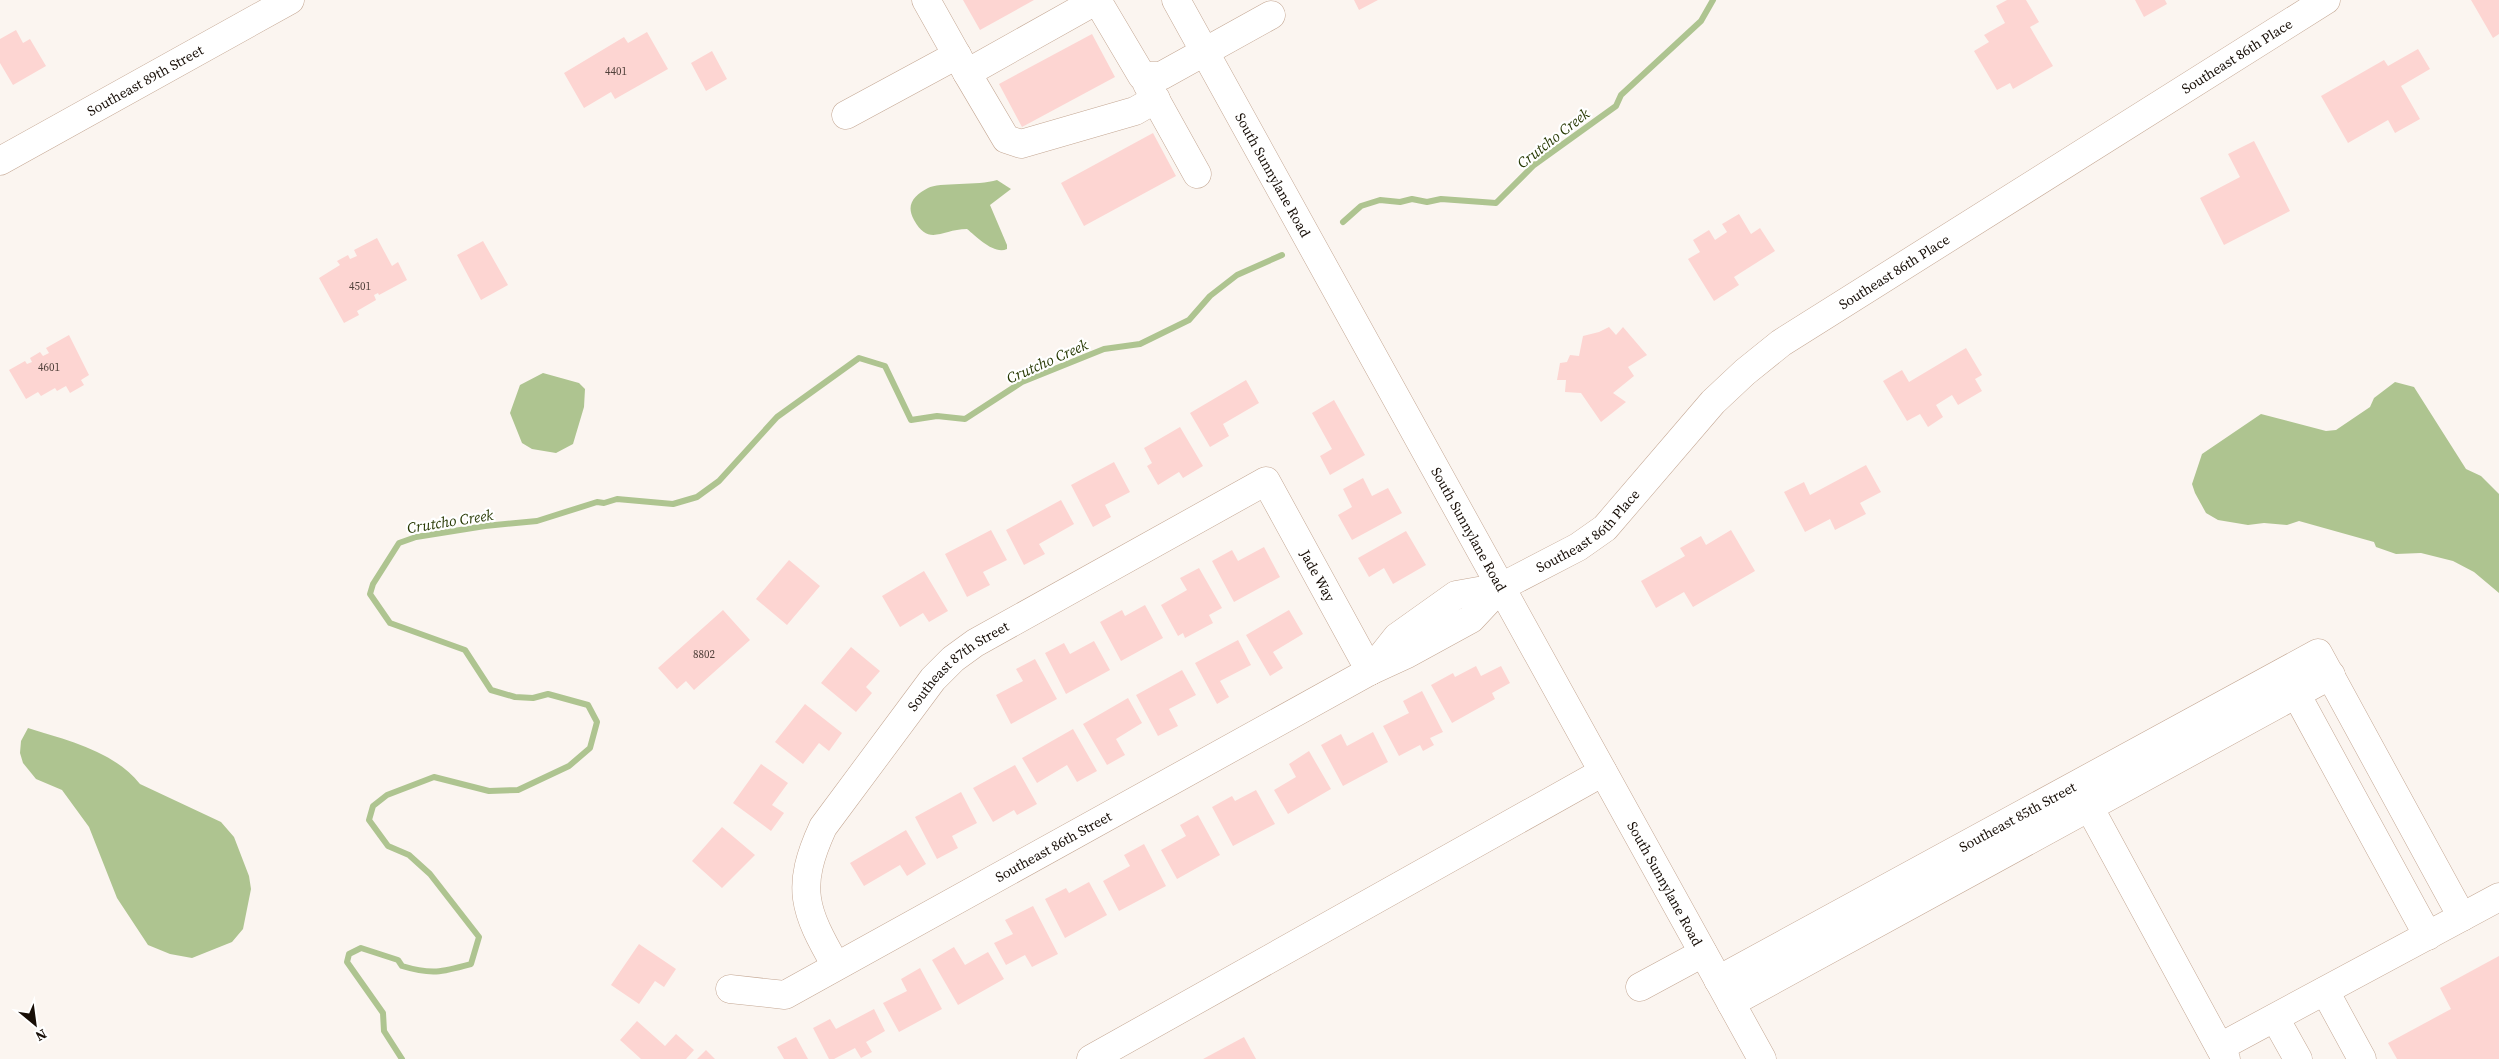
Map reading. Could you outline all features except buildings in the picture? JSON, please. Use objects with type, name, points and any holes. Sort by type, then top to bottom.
[{"type":"street","name":"Southeast 89th Street","points":[[0,161],[290,0]]},
{"type":"street","points":[[926,0],[1006,139],[1021,144],[1134,111],[1149,88],[1161,76],[1271,15]]},
{"type":"street","points":[[846,115],[962,64],[1097,0],[1197,174]]},
{"type":"street","name":"South Sunnylane Road","points":[[1176,0],[1762,1059]]},
{"type":"street","name":"Southeast 86th Place","points":[[1501,587],[1578,547],[1605,528],[1713,402],[1744,372],[1781,343],[2326,0]]},
{"type":"street","name":"Jade Way","points":[[1266,481],[1370,671]]},
{"type":"street","name":"Southeast 87th Street","points":[[836,966],[820,938],[805,898],[806,877],[811,854],[823,827],[933,679],[953,659],[975,643],[1266,481]]},
{"type":"street","name":"Southeast 86th Street","points":[[730,989],[785,994],[1370,671],[1407,654],[1471,619],[1501,587]]},
{"type":"street","name":"Southeast 85th Street","points":[[1731,1003],[1912,890],[2076,783],[2290,683],[2325,664],[2462,917]]},
{"type":"street","points":[[2290,683],[2428,936]]},
{"type":"street","name":"Southeast 85th Street","points":[[1718,980],[2090,808],[2290,683]]},
{"type":"street","points":[[1090,1059],[1603,772]]},
{"type":"street","points":[[2076,783],[2223,1053],[2275,1018],[2499,897]]},
{"type":"street","points":[[1640,987],[1703,953]]},
{"type":"street","points":[[2325,991],[2362,1059]]},
{"type":"street","points":[[2275,1018],[2298,1059]]},
{"type":"shaded area","points":[[997,180],[1011,189],[990,205],[1007,249],[997,250],[991,247],[967,229],[937,235],[925,233],[911,214],[911,205],[915,197],[933,186]]},
{"type":"shaded area","points":[[543,373],[579,383],[585,389],[584,407],[573,444],[556,453],[532,449],[522,443],[510,413],[520,385]]},
{"type":"shaded area","points":[[2395,382],[2414,387],[2466,469],[2481,476],[2499,494],[2499,593],[2474,572],[2453,561],[2421,553],[2396,554],[2376,547],[2374,542],[2299,521],[2287,525],[2264,523],[2248,525],[2218,520],[2206,513],[2195,493],[2192,484],[2202,454],[2261,414],[2326,431],[2336,430],[2370,407],[2374,398]]},
{"type":"shaded area","points":[[28,728],[73,742],[103,755],[117,763],[140,784],[221,822],[234,837],[249,876],[251,889],[243,929],[232,942],[192,958],[170,954],[148,945],[117,898],[89,827],[62,790],[36,779],[23,763],[20,753],[21,741]]},
{"type":"waterway","name":"Crutcho Creek","points":[[1343,222],[1361,206],[1380,200],[1400,202],[1412,199],[1427,202],[1441,199],[1496,203],[1534,165],[1616,106],[1621,95],[1701,21],[1713,0]]},
{"type":"waterway","name":"Crutcho Creek","points":[[402,1059],[384,1031],[383,1013],[347,962],[349,954],[361,948],[398,960],[402,966],[412,969],[444,971],[471,964],[479,937],[430,874],[409,855],[388,846],[369,820],[373,806],[387,795],[434,777],[489,791],[518,790],[569,766],[590,748],[597,722],[588,705],[548,694],[533,698],[515,697],[491,690],[465,650],[390,623],[370,594],[373,584],[399,543],[416,537],[485,526],[537,521],[597,502],[604,503],[617,499],[673,504],[697,497],[719,481],[777,417],[859,358],[885,366],[911,420],[937,416],[965,419],[1022,382],[1104,349],[1140,344],[1189,320],[1210,296],[1237,275],[1282,255]]}]
